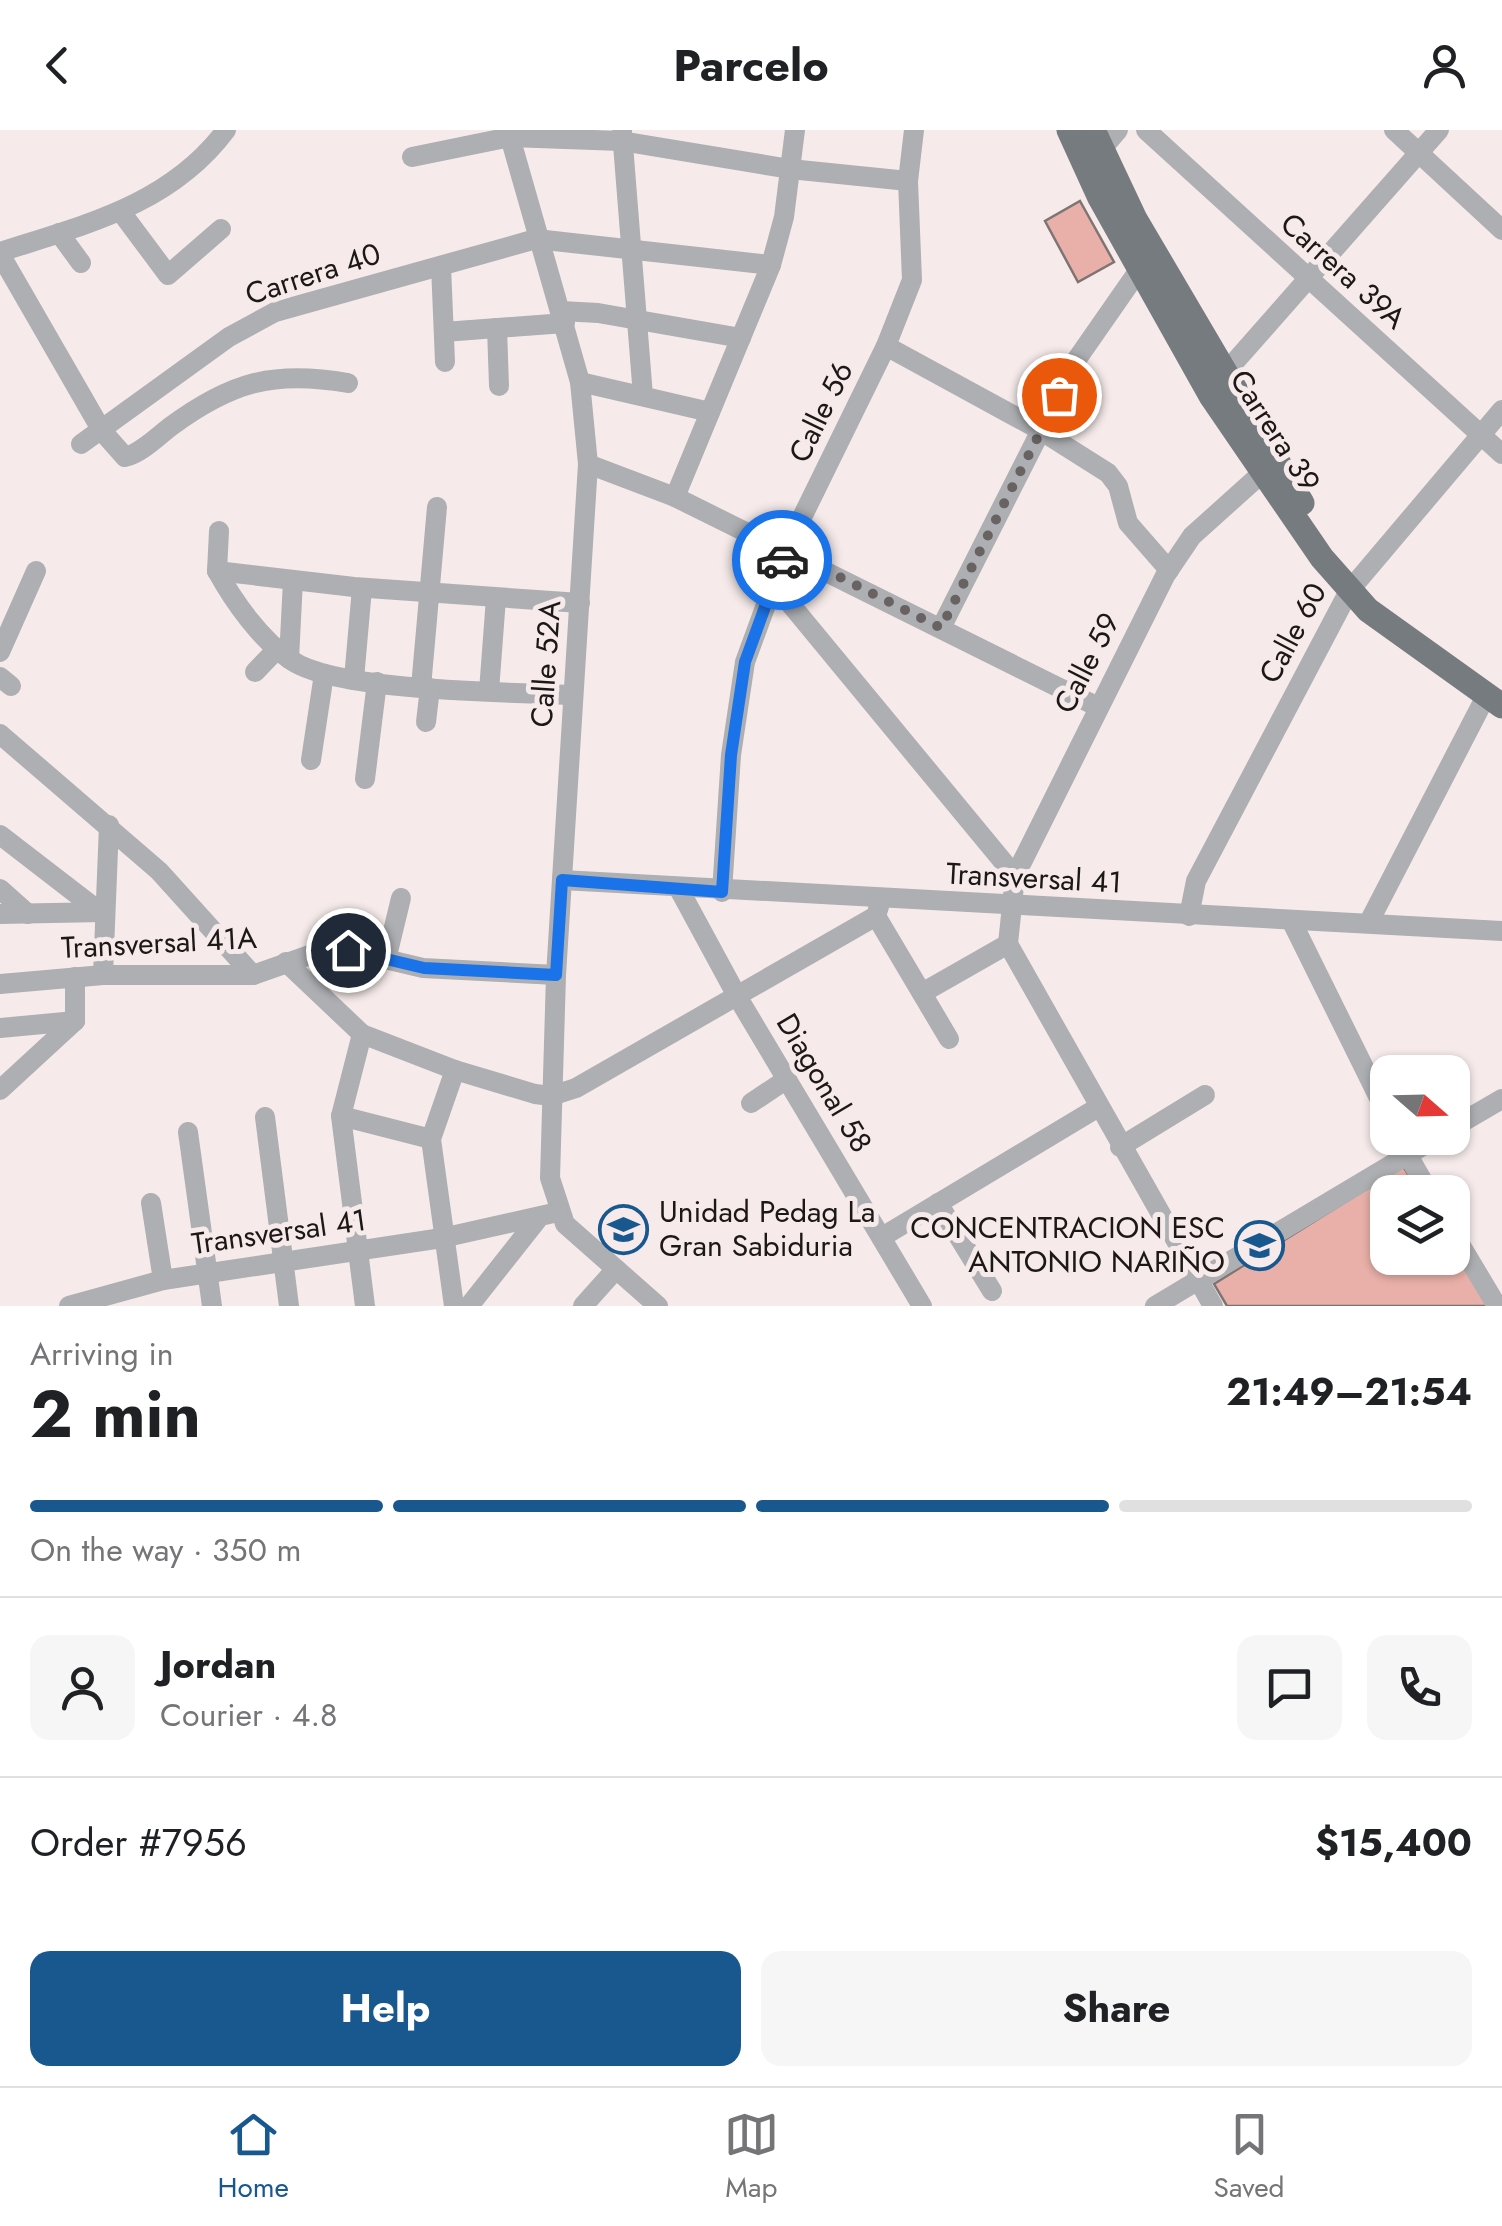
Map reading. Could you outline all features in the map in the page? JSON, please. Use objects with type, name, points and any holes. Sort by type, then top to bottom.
[{"type":"main road","name":"Carrera 39","points":[[1069,130],[1140,270],[1261,474],[1354,584],[1400,616],[1497,697]]},
{"type":"main road","name":"Carrera 39","points":[[1097,140],[1224,374],[1354,584]]},
{"type":"street","points":[[226,130],[198,164],[162,191],[121,212],[0,253],[102,431],[120,454],[129,458],[205,401],[249,382],[288,378],[348,383]]},
{"type":"street","points":[[676,496],[770,266],[784,217],[795,130]]},
{"type":"street","name":"Calle 56","points":[[722,892],[731,755],[745,662],[786,550],[886,346],[912,280],[908,180],[914,130]]},
{"type":"street","points":[[1097,140],[1118,130]]},
{"type":"street","name":"Carrera 39A","points":[[1146,130],[1502,454]]},
{"type":"street","points":[[1394,130],[1502,230]]},
{"type":"street","points":[[1224,374],[1438,130]]},
{"type":"street","points":[[412,157],[509,134],[622,136],[673,139],[790,169],[908,180]]},
{"type":"street","name":"Calle 52A","points":[[509,134],[580,382],[588,464],[551,1096],[550,1178],[558,1212]]},
{"type":"street","points":[[622,136],[640,319],[643,396]]},
{"type":"street","points":[[121,212],[168,275],[221,229]]},
{"type":"street","points":[[59,233],[81,263]]},
{"type":"street","points":[[536,238],[630,246],[770,266]]},
{"type":"street","name":"Carrera 40","points":[[82,444],[228,336],[274,312],[536,238]]},
{"type":"street","points":[[442,266],[445,362]]},
{"type":"street","points":[[941,628],[1078,360],[1140,270]]},
{"type":"street","points":[[444,332],[563,317],[640,319],[740,338]]},
{"type":"street","points":[[497,328],[499,386]]},
{"type":"street","points":[[886,346],[1040,430],[1108,474],[1118,486],[1128,523],[1168,570]]},
{"type":"street","points":[[580,382],[710,412]]},
{"type":"street","name":"Calle 60","points":[[1188,916],[1196,880],[1354,584],[1502,410]]},
{"type":"street","points":[[588,464],[676,496],[1098,706]]},
{"type":"street","name":"Calle 59","points":[[1008,944],[1008,906],[1015,876],[1168,570],[1192,536],[1261,474]]},
{"type":"street","points":[[426,722],[430,593],[438,507]]},
{"type":"street","points":[[218,530],[217,571],[231,596],[283,654],[324,674],[426,687],[573,695]]},
{"type":"street","points":[[0,652],[36,571]]},
{"type":"street","points":[[217,571],[362,588],[580,603]]},
{"type":"street","points":[[255,672],[283,654],[293,580]]},
{"type":"street","points":[[773,583],[1015,876]]},
{"type":"street","points":[[354,679],[362,588]]},
{"type":"street","points":[[489,690],[496,598]]},
{"type":"street","points":[[311,760],[324,674]]},
{"type":"street","points":[[364,778],[377,682]]},
{"type":"street","points":[[1370,922],[1497,697]]},
{"type":"street","points":[[0,734],[159,872],[253,974]]},
{"type":"street","points":[[102,976],[109,825]]},
{"type":"street","points":[[0,835],[102,912]]},
{"type":"street","name":"Transversal 41","points":[[562,880],[878,908],[1008,906],[1502,931]]},
{"type":"street","points":[[0,889],[28,914]]},
{"type":"street","name":"Diagonal 58","points":[[679,889],[737,996],[922,1306]]},
{"type":"street","points":[[386,960],[401,898]]},
{"type":"street","points":[[286,962],[362,1034],[454,1070],[551,1096],[576,1088],[737,996],[878,908],[948,1039]]},
{"type":"street","points":[[0,914],[102,912]]},
{"type":"street","points":[[1292,922],[1370,1080]]},
{"type":"street","points":[[922,994],[1008,944],[1097,1108],[1213,1306]]},
{"type":"street","name":"Transversal 41A","points":[[0,984],[74,977],[253,974],[324,950],[424,968],[556,975]]},
{"type":"street","points":[[0,1090],[75,1021],[74,977]]},
{"type":"street","points":[[0,1028],[75,1021]]},
{"type":"street","points":[[362,1034],[341,1116],[365,1306]]},
{"type":"street","points":[[454,1070],[431,1139],[454,1306]]},
{"type":"street","points":[[750,1103],[787,1079]]},
{"type":"street","points":[[1120,1147],[1205,1095]]},
{"type":"street","points":[[1470,1118],[1502,1099]]},
{"type":"street","points":[[882,1236],[1097,1108]]},
{"type":"street","points":[[264,1116],[289,1306]]},
{"type":"street","points":[[341,1116],[431,1139]]},
{"type":"street","points":[[188,1132],[212,1306]]},
{"type":"street","points":[[1156,1306],[1388,1155]]},
{"type":"street","points":[[151,1202],[162,1280]]},
{"type":"street","points":[[938,1203],[992,1290]]},
{"type":"street","points":[[558,1212],[577,1236],[658,1306]]},
{"type":"street","name":"Transversal 41","points":[[69,1306],[162,1280],[442,1238],[558,1212]]},
{"type":"street","points":[[469,1306],[536,1220]]},
{"type":"street","points":[[1470,1260],[1498,1306]]},
{"type":"street","points":[[582,1306],[616,1269]]},
{"type":"building","points":[[1080,201],[1114,262],[1078,282],[1045,221]]},
{"type":"building","points":[[1403,1166],[1409,1175],[1389,1175]]},
{"type":"building","points":[[1370,1187],[1370,1275],[1470,1275],[1489,1306],[1227,1306],[1214,1284]]},
{"type":"way so far","points":[[782,560],[786,550],[941,628],[1059,395]]},
{"type":"place","name":"Unidad Pedag La Gran Sabiduria","points":[[624,1229]]},
{"type":"place","name":"CONCENTRACION ESC ANTONIO NARIÑO","points":[[1260,1245]]},
{"type":"route","points":[[348,950],[424,968],[556,975],[562,880],[722,892],[731,755],[745,662],[782,560]]}]
